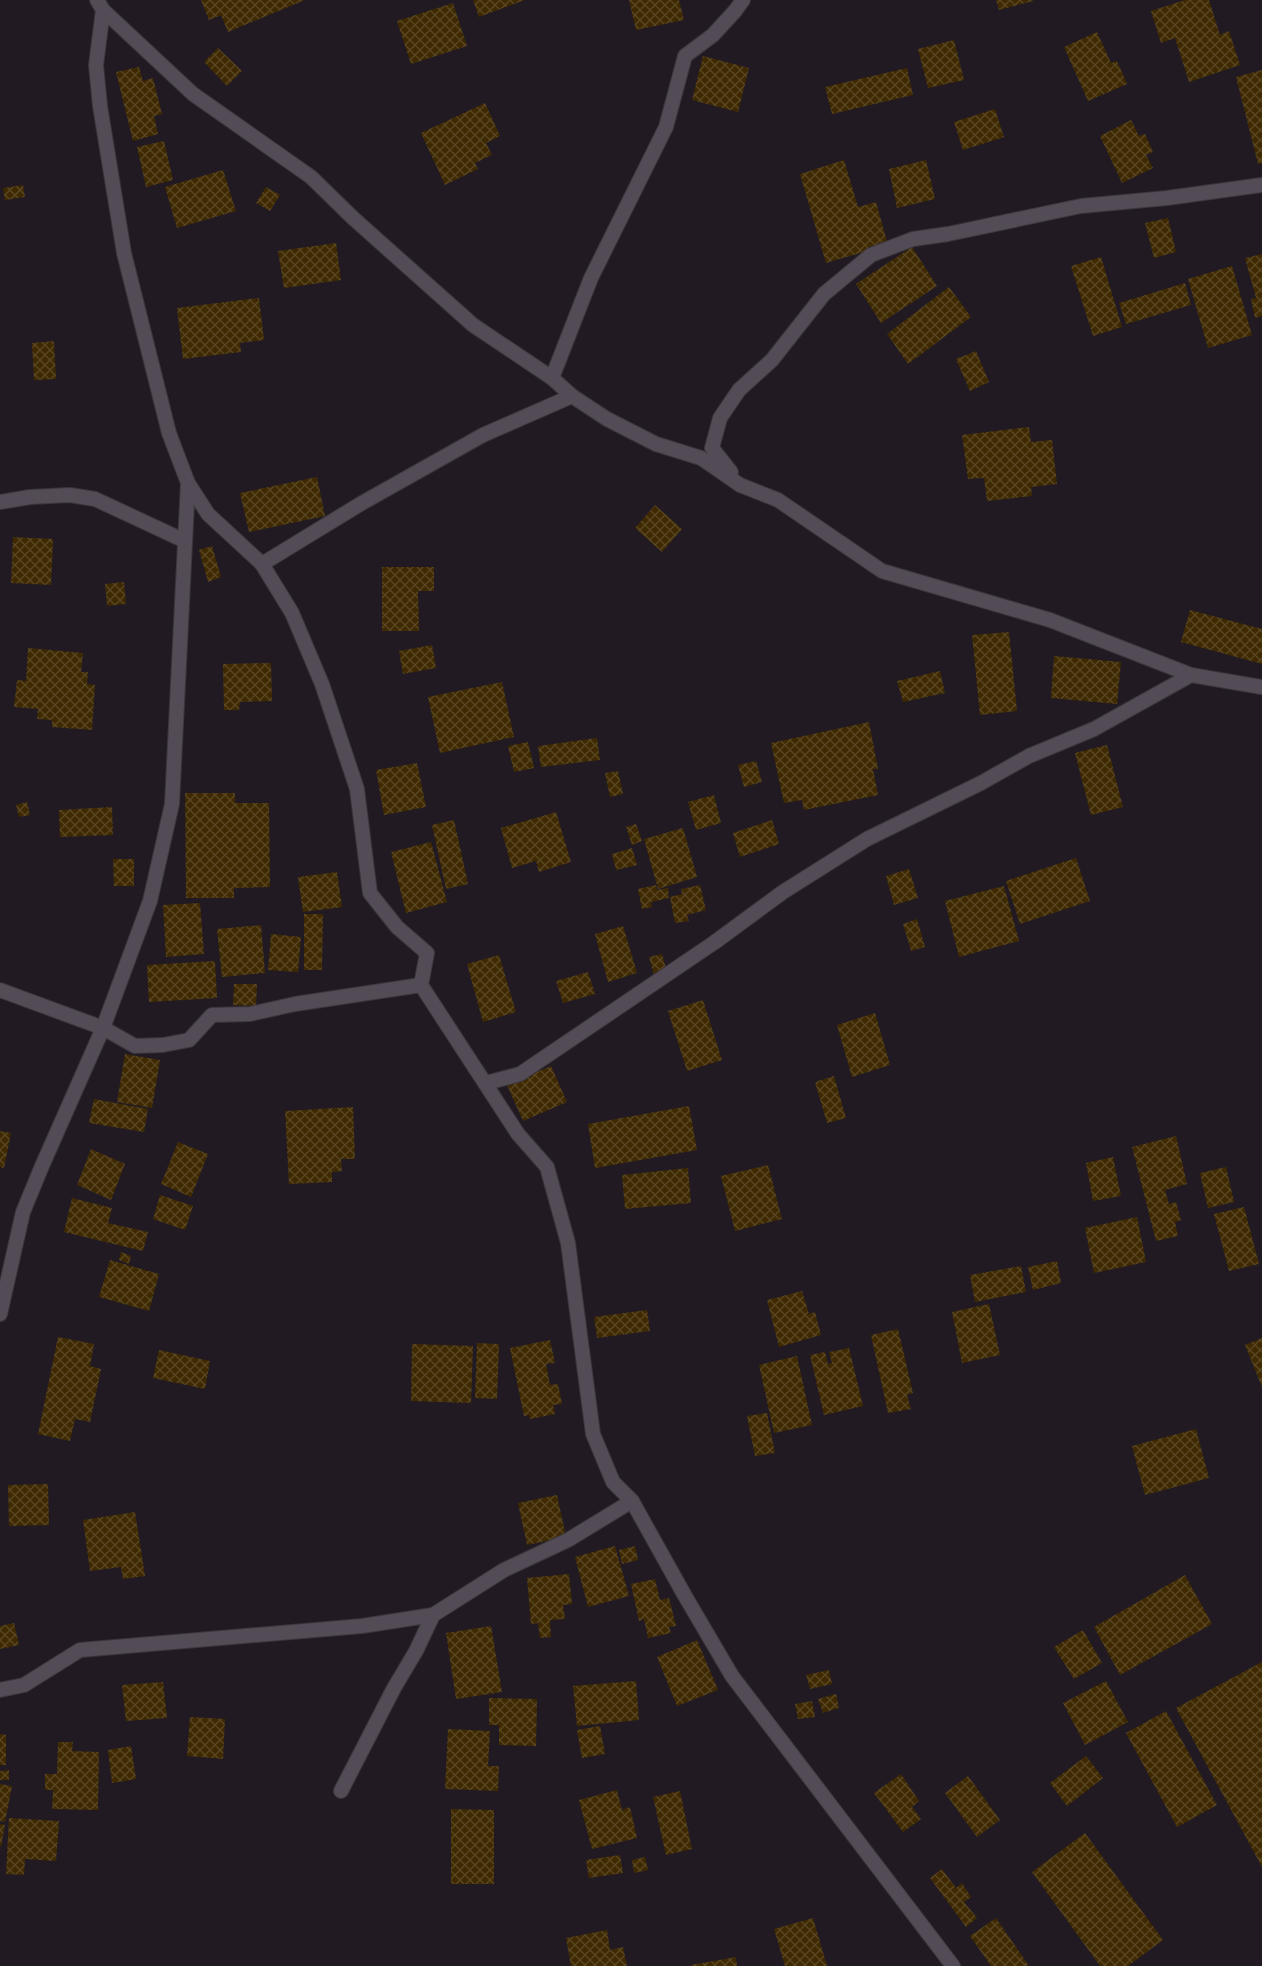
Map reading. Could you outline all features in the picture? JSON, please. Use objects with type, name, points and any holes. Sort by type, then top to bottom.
[{"type":"street","points":[[552,378],[590,278],[666,127],[685,56],[713,35],[735,12],[742,0]]},
{"type":"street","points":[[100,5],[194,94],[310,177],[473,326],[552,378],[572,396],[607,419],[656,444],[701,458],[740,484],[778,500],[882,572],[1050,620],[1191,675],[1262,687]]},
{"type":"street","points":[[100,5],[96,64],[100,106],[124,252],[169,434],[188,483],[208,514],[262,564],[292,613],[322,684],[357,789],[370,893],[397,927],[427,953],[421,984],[518,1134],[547,1167],[568,1243],[593,1434],[614,1482],[632,1501],[732,1676],[953,1966]]},
{"type":"street","points":[[740,484],[712,448],[720,418],[739,390],[772,360],[824,294],[871,254],[913,239],[948,234],[1081,206],[1167,198],[1262,185]]},
{"type":"street","points":[[262,564],[362,503],[483,435],[572,396]]},
{"type":"street","points":[[0,1314],[23,1212],[103,1028],[150,901],[172,804],[188,483]]},
{"type":"street","points":[[0,502],[30,497],[70,495],[95,499],[185,541]]},
{"type":"street","points":[[486,1083],[520,1074],[715,942],[783,892],[867,839],[981,783],[1030,756],[1094,729],[1191,675]]},
{"type":"street","points":[[0,990],[103,1028],[135,1046],[163,1045],[189,1040],[212,1015],[250,1014],[295,1004],[421,984]]},
{"type":"street","points":[[0,1690],[24,1685],[80,1650],[362,1626],[433,1615],[504,1570],[568,1540],[632,1501]]},
{"type":"street","points":[[341,1791],[394,1688],[416,1651],[433,1615]]},
{"type":"building","points":[[201,0],[305,0],[228,32],[221,15],[209,20]]},
{"type":"building","points":[[473,0],[525,0],[479,17]]},
{"type":"building","points":[[629,0],[679,0],[684,20],[636,30]]},
{"type":"building","points":[[996,0],[1033,0],[1033,1],[999,10]]},
{"type":"building","points":[[1185,0],[1209,0],[1220,35],[1229,31],[1240,65],[1189,82],[1175,38],[1161,43],[1151,11]]},
{"type":"building","points":[[453,3],[467,46],[411,64],[397,21]]},
{"type":"building","points":[[1097,32],[1111,63],[1117,61],[1127,84],[1088,101],[1064,47]]},
{"type":"building","points":[[954,40],[964,80],[928,88],[918,49]]},
{"type":"building","points":[[218,48],[242,71],[227,86],[204,62]]},
{"type":"building","points":[[703,56],[749,68],[738,112],[692,100]]},
{"type":"building","points":[[139,67],[143,81],[153,78],[162,114],[154,116],[158,134],[133,141],[116,72]]},
{"type":"building","points":[[907,68],[913,95],[832,114],[825,87]]},
{"type":"building","points":[[1262,70],[1262,163],[1258,164],[1236,77]]},
{"type":"building","points":[[485,103],[500,136],[486,143],[492,155],[475,163],[478,169],[445,185],[421,133]]},
{"type":"building","points":[[995,109],[1004,137],[963,150],[954,122]]},
{"type":"building","points":[[1131,120],[1139,136],[1145,134],[1153,152],[1146,155],[1153,168],[1122,183],[1100,136]]},
{"type":"building","points":[[164,141],[173,180],[146,187],[137,147]]},
{"type":"building","points":[[844,160],[858,207],[876,202],[888,245],[826,263],[800,174]]},
{"type":"building","points":[[926,160],[935,199],[897,208],[889,169]]},
{"type":"building","points":[[223,170],[236,211],[177,228],[165,187]]},
{"type":"building","points":[[23,185],[25,197],[5,200],[3,188]]},
{"type":"building","points":[[266,187],[280,195],[270,211],[256,203]]},
{"type":"building","points":[[1168,218],[1176,252],[1154,258],[1145,223]]},
{"type":"building","points":[[336,243],[341,280],[284,288],[278,251]]},
{"type":"building","points":[[912,247],[937,286],[881,323],[856,284]]},
{"type":"building","points":[[1262,254],[1262,316],[1255,318],[1251,299],[1256,298],[1245,258]]},
{"type":"building","points":[[1101,257],[1122,327],[1093,336],[1071,266]]},
{"type":"building","points":[[1232,266],[1252,335],[1208,348],[1188,279]]},
{"type":"building","points":[[1185,283],[1191,305],[1126,324],[1119,303]]},
{"type":"building","points":[[949,287],[971,317],[908,364],[887,334]]},
{"type":"building","points":[[259,298],[264,340],[240,343],[241,352],[183,359],[177,308]]},
{"type":"building","points":[[54,341],[56,379],[34,380],[32,343]]},
{"type":"building","points":[[976,351],[989,382],[970,391],[956,359]]},
{"type":"building","points":[[1029,427],[1031,442],[1052,440],[1057,484],[1031,487],[1032,496],[987,501],[984,478],[968,479],[962,435]]},
{"type":"building","points":[[317,477],[325,516],[249,532],[240,493]]},
{"type":"building","points":[[655,505],[682,529],[662,552],[635,528]]},
{"type":"building","points":[[13,537],[53,539],[51,585],[11,583]]},
{"type":"building","points":[[212,546],[221,577],[208,582],[199,550]]},
{"type":"building","points":[[382,567],[434,567],[434,591],[418,591],[419,631],[382,631]]},
{"type":"building","points":[[124,582],[126,604],[107,606],[105,584]]},
{"type":"building","points":[[1190,610],[1262,629],[1262,664],[1181,642]]},
{"type":"building","points":[[1009,632],[1017,711],[980,715],[972,635]]},
{"type":"building","points":[[432,645],[436,668],[403,674],[399,651]]},
{"type":"building","points":[[28,648],[83,653],[81,672],[88,672],[87,684],[95,685],[92,730],[52,727],[52,720],[37,719],[38,709],[14,707],[17,680],[26,681]]},
{"type":"building","points":[[1054,656],[1121,662],[1117,704],[1051,698]]},
{"type":"building","points":[[271,663],[272,701],[240,702],[239,710],[224,710],[223,664]]},
{"type":"building","points":[[940,671],[945,693],[903,702],[897,681]]},
{"type":"building","points":[[502,682],[514,737],[440,753],[428,697]]},
{"type":"building","points":[[869,722],[878,769],[873,769],[878,795],[804,810],[802,800],[784,803],[771,743]]},
{"type":"building","points":[[597,738],[600,760],[541,767],[538,746]]},
{"type":"building","points":[[528,742],[534,768],[514,772],[508,746]]},
{"type":"building","points":[[1107,745],[1123,807],[1091,815],[1075,753]]},
{"type":"building","points":[[756,761],[762,782],[744,787],[738,765]]},
{"type":"building","points":[[417,763],[426,807],[384,815],[376,770]]},
{"type":"building","points":[[618,771],[623,794],[610,797],[605,773]]},
{"type":"building","points":[[185,793],[235,793],[235,803],[269,803],[270,887],[234,888],[234,898],[186,898]]},
{"type":"building","points":[[714,795],[721,823],[696,830],[688,802]]},
{"type":"building","points":[[27,802],[30,815],[19,817],[16,805]]},
{"type":"building","points":[[112,807],[113,835],[60,837],[59,810]]},
{"type":"building","points":[[556,812],[571,862],[539,872],[536,861],[512,868],[501,828]]},
{"type":"building","points":[[454,820],[468,884],[446,889],[432,825]]},
{"type":"building","points":[[772,820],[779,844],[740,857],[733,833]]},
{"type":"building","points":[[636,824],[642,841],[632,845],[626,827]]},
{"type":"building","points":[[683,828],[697,877],[658,889],[644,839]]},
{"type":"building","points":[[431,842],[447,902],[406,913],[391,852]]},
{"type":"building","points":[[632,848],[637,865],[616,870],[612,854]]},
{"type":"building","points":[[1076,858],[1090,901],[1020,924],[1006,881]]},
{"type":"building","points":[[113,859],[134,859],[134,886],[114,886]]},
{"type":"building","points":[[909,869],[918,898],[894,905],[886,876]]},
{"type":"building","points":[[337,872],[342,907],[303,912],[298,877]]},
{"type":"building","points":[[656,885],[657,890],[668,888],[669,898],[651,902],[652,907],[642,909],[638,889]]},
{"type":"building","points":[[700,885],[706,910],[687,915],[689,921],[675,923],[670,897],[682,894],[681,889]]},
{"type":"building","points":[[1004,886],[1019,941],[959,957],[945,901]]},
{"type":"building","points":[[200,903],[204,954],[166,957],[163,905]]},
{"type":"building","points":[[304,914],[323,914],[322,970],[304,970]]},
{"type":"building","points":[[917,919],[925,947],[911,951],[903,924]]},
{"type":"building","points":[[261,925],[265,973],[222,977],[217,929]]},
{"type":"building","points":[[623,926],[637,973],[608,982],[595,934]]},
{"type":"building","points":[[271,934],[301,937],[298,972],[268,970]]},
{"type":"building","points":[[662,954],[667,972],[654,975],[649,957]]},
{"type":"building","points":[[499,955],[516,1012],[483,1022],[467,964]]},
{"type":"building","points":[[215,961],[217,998],[149,1002],[147,965]]},
{"type":"building","points":[[588,972],[595,994],[563,1003],[556,981]]},
{"type":"building","points":[[234,984],[257,984],[256,1006],[233,1005]]},
{"type":"building","points":[[703,1000],[722,1060],[687,1071],[668,1011]]},
{"type":"building","points":[[875,1013],[890,1065],[852,1077],[837,1025]]},
{"type":"building","points":[[125,1054],[160,1060],[152,1108],[117,1102]]},
{"type":"building","points":[[551,1066],[567,1102],[523,1121],[507,1085]]},
{"type":"building","points":[[834,1076],[846,1118],[827,1123],[815,1082]]},
{"type":"building","points":[[94,1099],[148,1109],[144,1132],[89,1123]]},
{"type":"building","points":[[689,1106],[697,1150],[595,1168],[588,1124]]},
{"type":"building","points":[[353,1107],[355,1159],[341,1159],[342,1171],[332,1172],[332,1182],[289,1184],[285,1111]]},
{"type":"building","points":[[0,1131],[11,1133],[4,1168],[0,1167]]},
{"type":"building","points":[[1176,1136],[1187,1184],[1165,1190],[1169,1204],[1176,1202],[1181,1220],[1175,1222],[1178,1236],[1156,1241],[1132,1147]]},
{"type":"building","points":[[178,1142],[208,1154],[191,1197],[161,1184]]},
{"type":"building","points":[[91,1149],[125,1164],[111,1200],[77,1185]]},
{"type":"building","points":[[1113,1157],[1121,1196],[1093,1201],[1086,1163]]},
{"type":"building","points":[[768,1165],[782,1219],[735,1231],[721,1176]]},
{"type":"building","points":[[1226,1167],[1234,1202],[1208,1208],[1200,1173]]},
{"type":"building","points":[[688,1168],[691,1203],[625,1209],[622,1175]]},
{"type":"building","points":[[160,1195],[193,1206],[185,1230],[153,1219]]},
{"type":"building","points":[[72,1198],[112,1208],[108,1223],[148,1232],[143,1251],[64,1232]]},
{"type":"building","points":[[1244,1207],[1259,1264],[1229,1271],[1214,1214]]},
{"type":"building","points":[[1137,1217],[1146,1262],[1094,1273],[1085,1228]]},
{"type":"building","points":[[121,1252],[131,1256],[129,1264],[119,1260]]},
{"type":"building","points":[[110,1260],[159,1274],[149,1311],[99,1297]]},
{"type":"building","points":[[1057,1261],[1061,1283],[1033,1290],[1028,1267]]},
{"type":"building","points":[[1021,1266],[1026,1292],[975,1302],[970,1275]]},
{"type":"building","points":[[802,1291],[809,1314],[815,1312],[821,1335],[779,1347],[767,1300]]},
{"type":"building","points":[[989,1304],[1000,1355],[962,1363],[952,1312]]},
{"type":"building","points":[[647,1310],[650,1331],[597,1338],[594,1317]]},
{"type":"building","points":[[898,1329],[913,1393],[907,1395],[911,1409],[888,1413],[871,1335]]},
{"type":"building","points":[[58,1337],[94,1344],[90,1366],[101,1369],[90,1422],[75,1419],[70,1441],[38,1434]]},
{"type":"building","points":[[1262,1338],[1262,1387],[1245,1345]]},
{"type":"building","points":[[550,1340],[555,1363],[546,1364],[550,1385],[558,1384],[562,1404],[553,1405],[555,1414],[530,1419],[529,1415],[524,1416],[510,1348]]},
{"type":"building","points":[[477,1343],[499,1344],[497,1399],[475,1398]]},
{"type":"building","points":[[412,1344],[473,1346],[471,1403],[411,1401]]},
{"type":"building","points":[[849,1348],[863,1406],[824,1415],[810,1355],[825,1352],[828,1364],[832,1363],[829,1352]]},
{"type":"building","points":[[159,1350],[210,1361],[205,1389],[153,1378]]},
{"type":"building","points":[[797,1356],[812,1425],[774,1433],[759,1365]]},
{"type":"building","points":[[767,1413],[775,1453],[755,1456],[747,1416]]},
{"type":"building","points":[[1196,1429],[1209,1478],[1145,1495],[1132,1446]]},
{"type":"building","points":[[48,1484],[49,1525],[9,1526],[8,1485]]},
{"type":"building","points":[[557,1495],[566,1537],[527,1545],[518,1503]]},
{"type":"building","points":[[135,1512],[145,1576],[123,1579],[121,1567],[90,1571],[83,1520]]},
{"type":"building","points":[[615,1546],[629,1596],[588,1607],[575,1557]]},
{"type":"building","points":[[635,1546],[638,1560],[622,1564],[619,1550]]},
{"type":"building","points":[[569,1574],[572,1604],[563,1605],[565,1619],[550,1620],[551,1637],[540,1638],[538,1623],[531,1624],[527,1578]]},
{"type":"building","points":[[1185,1575],[1212,1624],[1120,1675],[1094,1627]]},
{"type":"building","points":[[655,1579],[660,1600],[669,1598],[676,1626],[669,1627],[671,1633],[648,1638],[644,1619],[639,1621],[631,1584]]},
{"type":"building","points":[[14,1623],[19,1645],[0,1649],[0,1626]]},
{"type":"building","points":[[491,1626],[502,1692],[456,1699],[446,1633]]},
{"type":"building","points":[[1083,1630],[1102,1663],[1074,1679],[1054,1647]]},
{"type":"building","points":[[697,1640],[718,1690],[677,1706],[657,1657]]},
{"type":"building","points":[[1262,1662],[1262,1867],[1176,1708]]},
{"type":"building","points":[[829,1670],[832,1684],[810,1689],[806,1675]]},
{"type":"building","points":[[636,1681],[639,1720],[577,1726],[573,1686]]},
{"type":"building","points":[[1106,1681],[1128,1722],[1085,1745],[1063,1703]]},
{"type":"building","points":[[163,1682],[167,1718],[126,1721],[122,1685]]},
{"type":"building","points":[[836,1694],[839,1708],[823,1713],[818,1699]]},
{"type":"building","points":[[489,1698],[537,1699],[536,1746],[499,1745],[499,1725],[489,1725]]},
{"type":"building","points":[[812,1701],[815,1717],[798,1719],[795,1704]]},
{"type":"building","points":[[1166,1711],[1217,1805],[1177,1827],[1126,1733]]},
{"type":"building","points":[[190,1717],[225,1719],[223,1759],[187,1756]]},
{"type":"building","points":[[600,1726],[605,1754],[582,1758],[577,1730]]},
{"type":"building","points":[[448,1729],[490,1731],[488,1766],[499,1766],[498,1791],[445,1789]]},
{"type":"building","points":[[0,1734],[6,1735],[6,1765],[0,1765]]},
{"type":"building","points":[[58,1742],[73,1742],[72,1751],[99,1752],[98,1810],[52,1809],[53,1790],[45,1790],[45,1774],[57,1774]]},
{"type":"building","points":[[131,1746],[136,1779],[112,1783],[108,1750]]},
{"type":"building","points":[[1086,1756],[1103,1778],[1067,1806],[1050,1783]]},
{"type":"building","points":[[9,1770],[9,1780],[0,1780],[0,1771]]},
{"type":"building","points":[[901,1774],[919,1801],[912,1807],[921,1819],[903,1832],[874,1793]]},
{"type":"building","points":[[968,1776],[1000,1820],[977,1837],[945,1793]]},
{"type":"building","points":[[0,1784],[12,1786],[5,1822],[0,1821]]},
{"type":"building","points":[[617,1790],[622,1810],[630,1807],[637,1838],[592,1849],[579,1800]]},
{"type":"building","points":[[680,1791],[692,1849],[666,1855],[653,1797]]},
{"type":"building","points":[[451,1809],[494,1810],[494,1884],[451,1884]]},
{"type":"building","points":[[9,1818],[59,1821],[56,1861],[25,1859],[24,1875],[6,1874]]},
{"type":"building","points":[[0,1824],[5,1825],[1,1847],[0,1846]]},
{"type":"building","points":[[1085,1833],[1163,1940],[1128,1966],[1100,1966],[1032,1872]]},
{"type":"building","points":[[620,1855],[623,1873],[589,1878],[586,1860]]},
{"type":"building","points":[[645,1857],[648,1870],[634,1873],[632,1860]]},
{"type":"building","points":[[942,1869],[956,1888],[962,1883],[971,1897],[964,1902],[977,1918],[966,1927],[930,1878]]},
{"type":"building","points":[[813,1918],[827,1966],[785,1966],[774,1929]]},
{"type":"building","points":[[996,1918],[1029,1966],[991,1966],[970,1936]]},
{"type":"building","points":[[607,1930],[610,1950],[623,1947],[627,1966],[571,1966],[566,1938]]},
{"type":"building","points":[[736,1957],[737,1966],[691,1966],[691,1965]]}]
